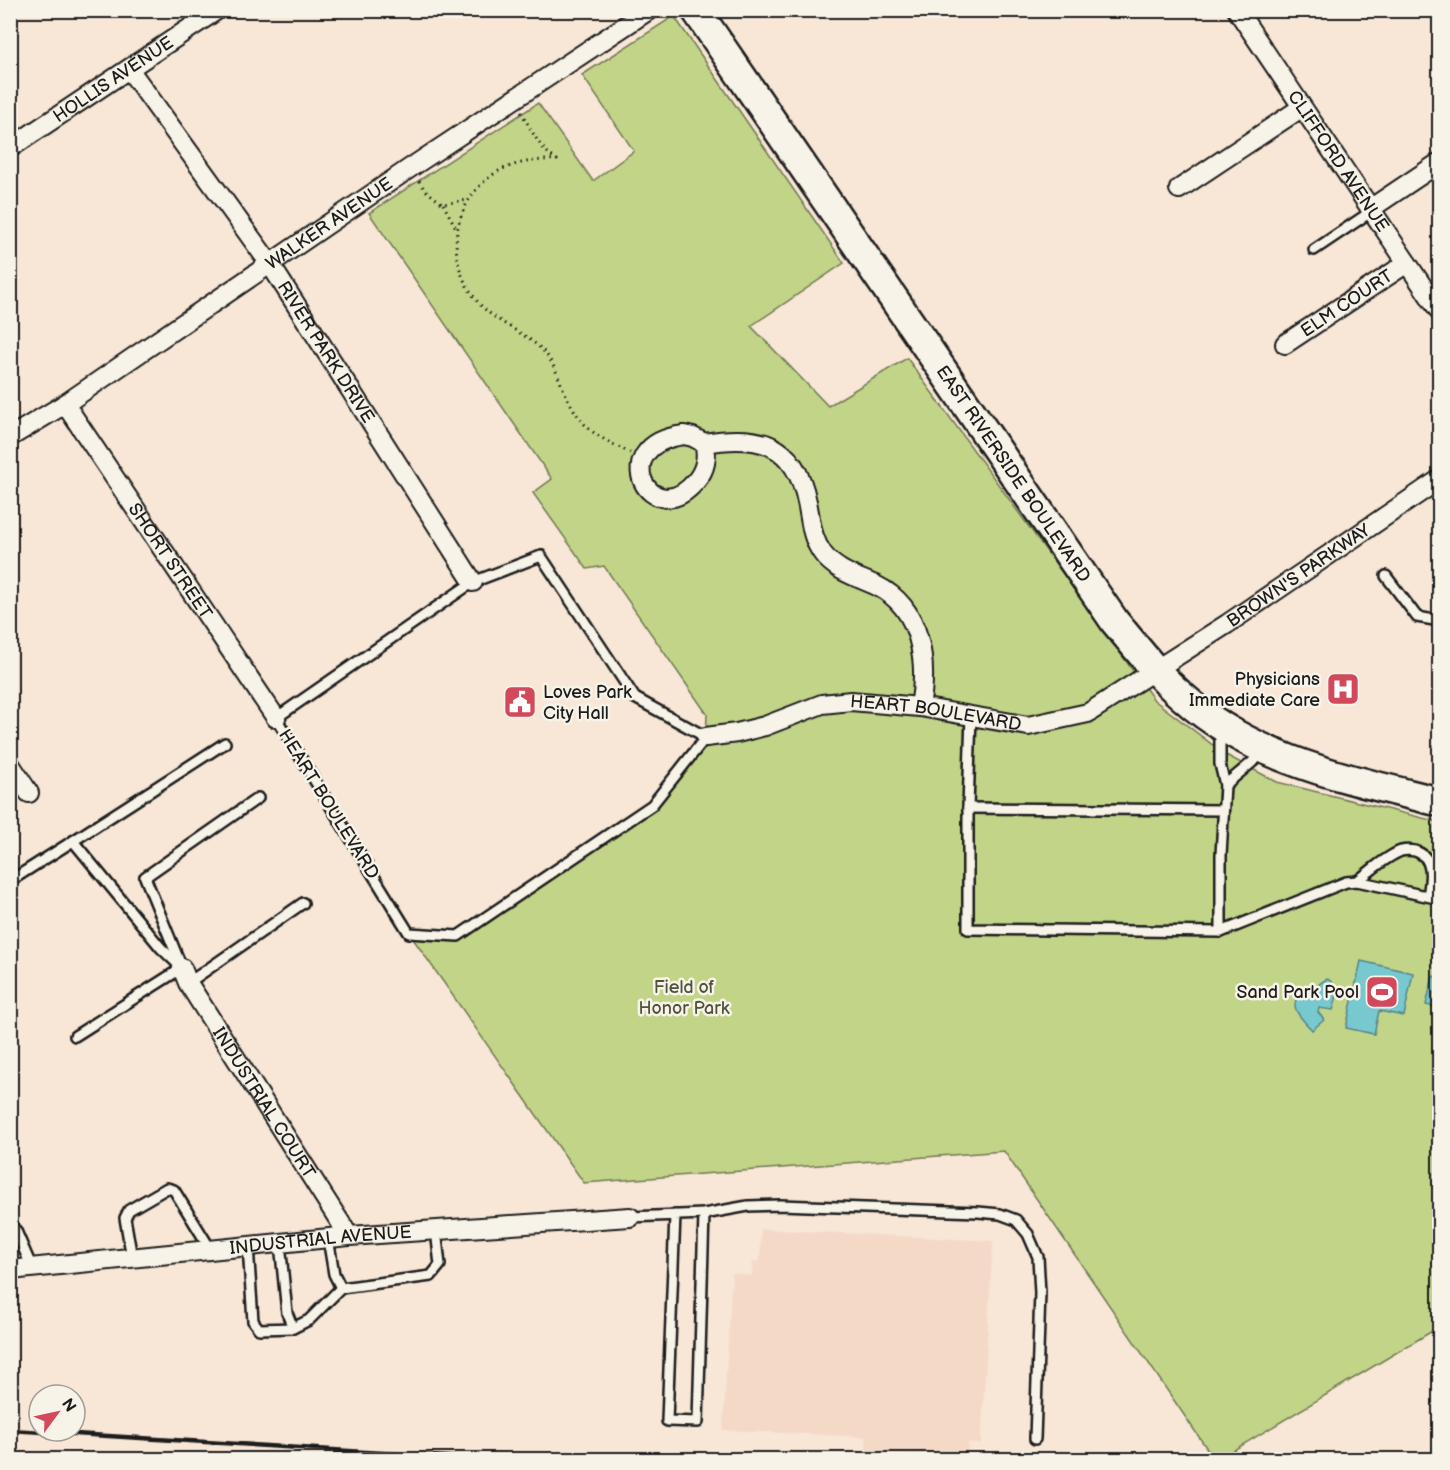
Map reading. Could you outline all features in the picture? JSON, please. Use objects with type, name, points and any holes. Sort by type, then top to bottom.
[{"type":"main road","name":"EAST RIVERSIDE BOULEVARD","points":[[696,10],[1115,622],[1155,671],[1183,698],[1219,725],[1292,762],[1440,802]]},
{"type":"street","name":"HOLLIS AVENUE","points":[[10,148],[217,10]]},
{"type":"street","name":"WALKER AVENUE","points":[[10,437],[65,404],[410,168],[649,10]]},
{"type":"street","name":"CLIFFORD AVENUE","points":[[1246,14],[1302,108],[1440,312]]},
{"type":"street","name":"RIVER PARK DRIVE","points":[[129,69],[270,264],[473,582]]},
{"type":"street","points":[[1179,189],[1302,108]]},
{"type":"street","points":[[1371,210],[1440,162]]},
{"type":"street","name":"ELM COURT","points":[[1286,344],[1407,263]]},
{"type":"street","name":"SHORT STREET","points":[[65,404],[276,718]]},
{"type":"street","points":[[704,442],[707,454],[705,466],[699,478],[680,496],[670,499],[659,498],[644,483],[641,473],[643,459],[655,443],[673,436],[693,436],[704,442],[730,438],[751,439],[767,444],[783,455],[803,482],[814,539],[823,554],[836,567],[892,595],[911,619],[920,640],[923,661],[924,686],[920,707]]},
{"type":"street","name":"BROWN'S PARKWAY","points":[[1155,671],[1440,479]]},
{"type":"street","name":"HEART BOULEVARD","points":[[706,737],[765,726],[822,704],[850,701],[920,707],[1028,726],[1088,713],[1155,671]]},
{"type":"street","points":[[10,764],[29,793]]},
{"type":"street","name":"INDUSTRIAL COURT","points":[[185,976],[349,1236]]},
{"type":"street","name":"INDUSTRIAL AVENUE","points":[[10,1270],[349,1236],[630,1217]]},
{"type":"lane","points":[[1314,250],[1371,210]]},
{"type":"lane","name":"HEART BOULEVARD","points":[[542,556],[635,698],[706,737],[652,805],[458,936],[409,933],[276,718],[473,582],[542,556]]},
{"type":"lane","points":[[1386,576],[1417,617],[1440,621]]},
{"type":"lane","points":[[971,715],[968,929],[1221,932],[1332,887],[1358,881],[1403,850],[1422,854],[1428,861],[1431,878],[1428,896]]},
{"type":"lane","points":[[1219,725],[1220,764],[1225,785],[1221,932]]},
{"type":"lane","points":[[10,881],[225,743]]},
{"type":"lane","points":[[1225,785],[1266,750]]},
{"type":"lane","points":[[185,976],[145,877],[258,798]]},
{"type":"lane","points":[[968,808],[1223,810]]},
{"type":"lane","points":[[73,842],[185,976]]},
{"type":"lane","points":[[1358,881],[1440,899]]},
{"type":"lane","points":[[75,1036],[185,976],[303,903]]},
{"type":"lane","points":[[132,1258],[125,1218],[129,1210],[167,1188],[174,1190],[211,1250]]},
{"type":"lane","points":[[630,1217],[704,1214],[748,1206],[780,1205],[978,1212],[1000,1214],[1016,1220],[1028,1234],[1038,1257],[1040,1293],[1035,1438]]},
{"type":"lane","points":[[675,1215],[667,1421],[698,1422],[704,1214]]},
{"type":"lane","points":[[10,1222],[32,1268]]},
{"type":"lane","points":[[248,1246],[253,1321],[259,1329],[293,1328],[309,1320],[340,1288],[431,1276],[440,1265],[436,1230]]},
{"type":"lane","points":[[328,1238],[334,1274],[340,1288]]},
{"type":"lane","points":[[280,1243],[287,1313],[293,1328]]},
{"type":"path","points":[[513,100],[538,143],[546,153],[557,160],[544,159],[523,163],[492,174],[467,200],[457,229],[456,244],[464,282],[485,311],[539,347],[547,355],[576,413],[591,433],[643,459]]},
{"type":"path","points":[[410,168],[425,190],[443,204],[457,229]]},
{"type":"path","points":[[443,204],[467,200]]},
{"type":"shaded area","points":[[761,1229],[993,1241],[981,1443],[968,1443],[967,1458],[866,1451],[866,1437],[723,1430],[732,1273],[752,1276],[753,1262],[760,1261]]},
{"type":"green space","name":"Field of Honor Park","points":[[674,16],[844,263],[751,326],[828,406],[907,358],[1154,700],[1226,755],[1277,782],[1439,822],[1439,1327],[1219,1459],[1214,1459],[1004,1151],[584,1183],[409,933],[458,936],[652,805],[706,737],[707,714],[604,566],[587,569],[533,493],[552,479],[369,213],[538,103],[593,181],[634,151],[582,75]]},
{"type":"water","name":"Sand Park Pool","points":[[1361,961],[1413,973],[1404,1016],[1379,1011],[1374,1034],[1346,1028]]},
{"type":"water","points":[[1433,976],[1439,978],[1439,1008],[1426,1005]]},
{"type":"water","points":[[1328,979],[1336,990],[1337,997],[1333,1010],[1319,1008],[1318,1012],[1324,1020],[1312,1030],[1296,1010],[1295,1001],[1301,994],[1312,990]]},
{"type":"railway","points":[[10,1430],[496,1460]]},
{"type":"place","name":"Physicians Immediate Care","points":[[1343,689]]},
{"type":"place","name":"Loves Park City Hall","points":[[520,702]]},
{"type":"place","name":"Sand Park Pool","points":[[1382,992]]}]
